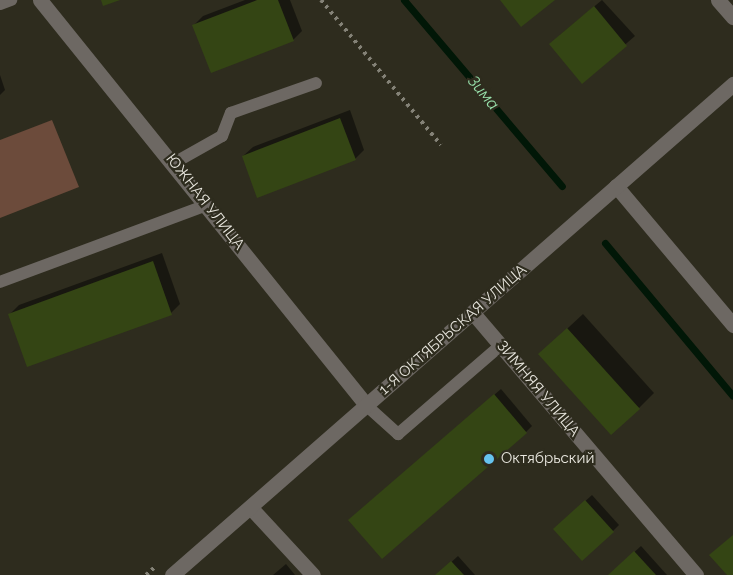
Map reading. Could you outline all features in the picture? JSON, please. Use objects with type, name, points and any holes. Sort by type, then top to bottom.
[{"type":"street","name":"ЮЖНАЯ УЛИЦА","points":[[40,0],[174,163],[367,406]]},
{"type":"street","points":[[718,0],[733,17]]},
{"type":"street","name":"1-Я ОКТЯБРЬСКАЯ УЛИЦА","points":[[172,575],[733,84]]},
{"type":"street","points":[[616,186],[733,325]]},
{"type":"street","name":"ЗИМНЯЯ УЛИЦА","points":[[473,313],[696,575]]},
{"type":"street","points":[[251,508],[313,575]]},
{"type":"lane","points":[[0,4],[11,0]]},
{"type":"lane","points":[[174,163],[222,136],[231,113],[316,83]]},
{"type":"lane","points":[[0,282],[207,205]]},
{"type":"lane","points":[[367,406],[398,434],[501,345]]},
{"type":"path","points":[[321,0],[441,145]]},
{"type":"shaded area","points":[[52,120],[79,187],[0,218],[0,140]]},
{"type":"building","points":[[101,0],[120,0],[103,6]]},
{"type":"building","points":[[257,0],[278,0],[294,41],[211,73],[192,25]]},
{"type":"building","points":[[500,0],[555,0],[521,27]]},
{"type":"building","points":[[594,6],[627,46],[582,84],[549,44]]},
{"type":"building","points":[[340,118],[356,160],[257,198],[242,156]]},
{"type":"building","points":[[153,261],[172,315],[27,367],[8,314]]},
{"type":"building","points":[[567,328],[640,409],[611,435],[538,354]]},
{"type":"building","points":[[494,394],[527,433],[382,559],[348,520]]},
{"type":"building","points":[[585,500],[614,532],[582,561],[553,529]]},
{"type":"building","points":[[733,535],[733,575],[727,575],[709,555]]},
{"type":"building","points":[[634,551],[656,575],[608,575]]},
{"type":"building","points":[[451,561],[464,575],[435,575]]},
{"type":"waterway","name":"Зима","points":[[404,0],[562,186]]},
{"type":"waterway","name":"Зима","points":[[605,243],[733,396]]},
{"type":"place","name":"Октябрьский","points":[[489,459]]}]
